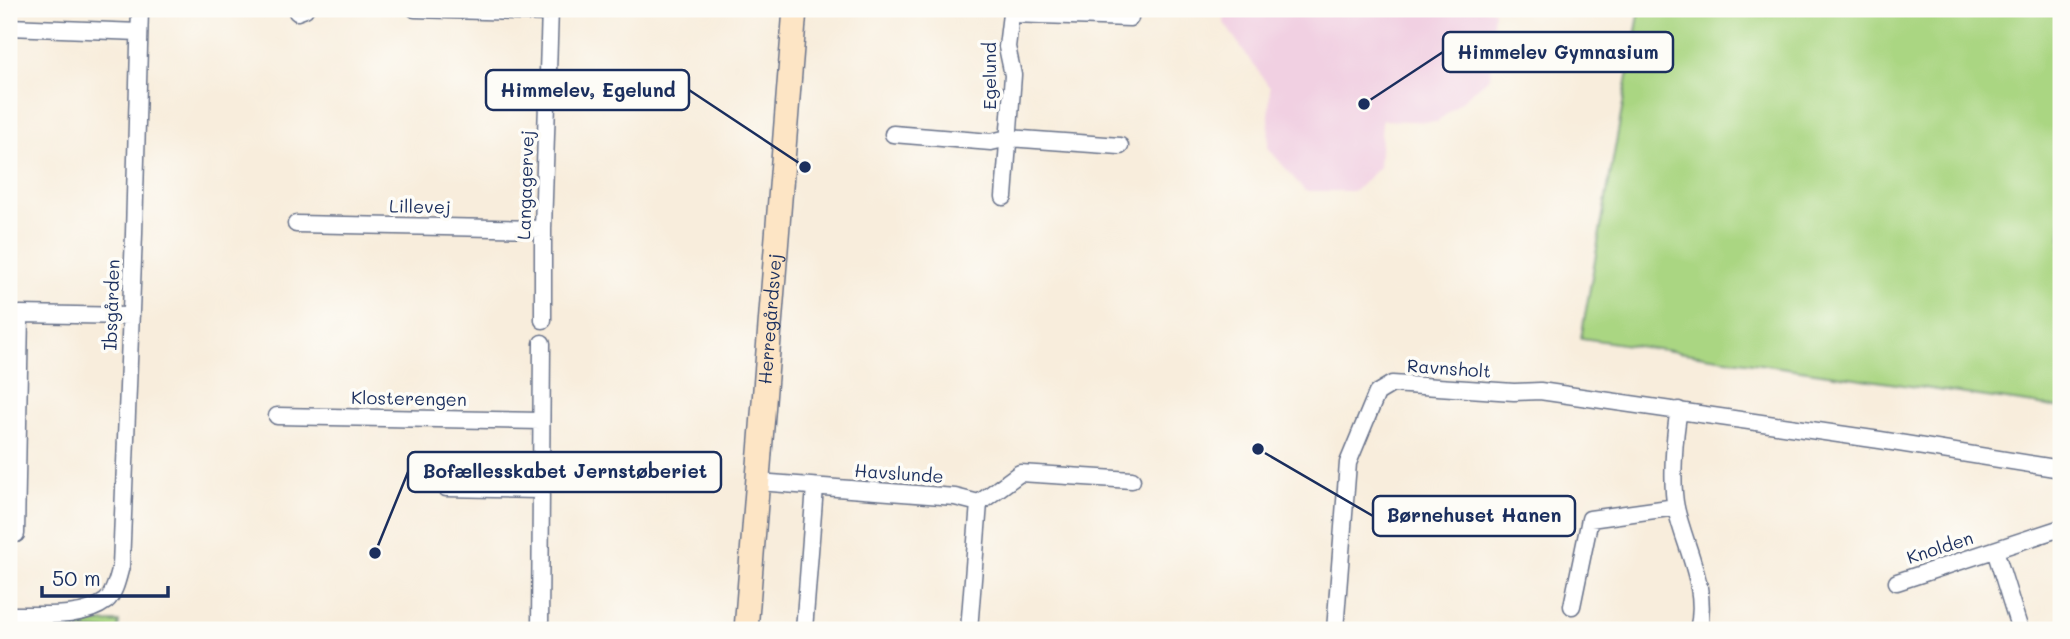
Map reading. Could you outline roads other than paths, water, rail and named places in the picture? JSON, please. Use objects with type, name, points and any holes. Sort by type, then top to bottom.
[{"type":"street","name":"Ibsgården","points":[[9,615],[80,612],[107,600],[116,585],[121,566],[140,9]]},
{"type":"street","points":[[415,9],[550,11]]},
{"type":"street","name":"Herregårdsvej","points":[[746,630],[795,9]]},
{"type":"street","name":"Langagervej","points":[[543,320],[550,11]]},
{"type":"street","name":"Egelund","points":[[1004,197],[1013,75],[1007,47],[1010,11],[1130,18]]},
{"type":"street","points":[[9,27],[139,32]]},
{"type":"street","points":[[892,134],[991,142],[1008,138],[1119,146]]},
{"type":"street","name":"Lillevej","points":[[296,224],[543,229]]},
{"type":"street","points":[[9,534],[16,534],[13,468],[14,336],[20,314],[131,316]]},
{"type":"street","points":[[540,630],[542,344]]},
{"type":"street","name":"Ravnsholt","points":[[1335,630],[1348,463],[1377,393],[1392,384],[1514,392],[1540,391],[2061,469]]},
{"type":"street","points":[[1679,410],[1675,442],[1676,507],[1698,582],[1701,599],[1698,630]]},
{"type":"street","name":"Klosterengen","points":[[277,416],[541,421]]},
{"type":"street","points":[[969,630],[979,503],[1020,473],[1132,480]]},
{"type":"street","name":"Havslunde","points":[[758,481],[955,497],[979,503]]},
{"type":"street","points":[[804,630],[815,486]]},
{"type":"street","points":[[446,488],[540,490]]},
{"type":"street","points":[[1572,606],[1590,519],[1676,507]]},
{"type":"street","name":"Knolden","points":[[1897,582],[2061,527]]},
{"type":"street","name":"Knolden","points":[[1995,550],[2020,630]]},
{"type":"place","name":"Himmelev Gymnasium","points":[[1364,104]]},
{"type":"place","name":"Himmelev, Egelund","points":[[805,167]]},
{"type":"place","name":"Børnehuset Hanen","points":[[1258,449]]},
{"type":"place","name":"Bofællesskabet Jernstøberiet","points":[[375,553]]}]
